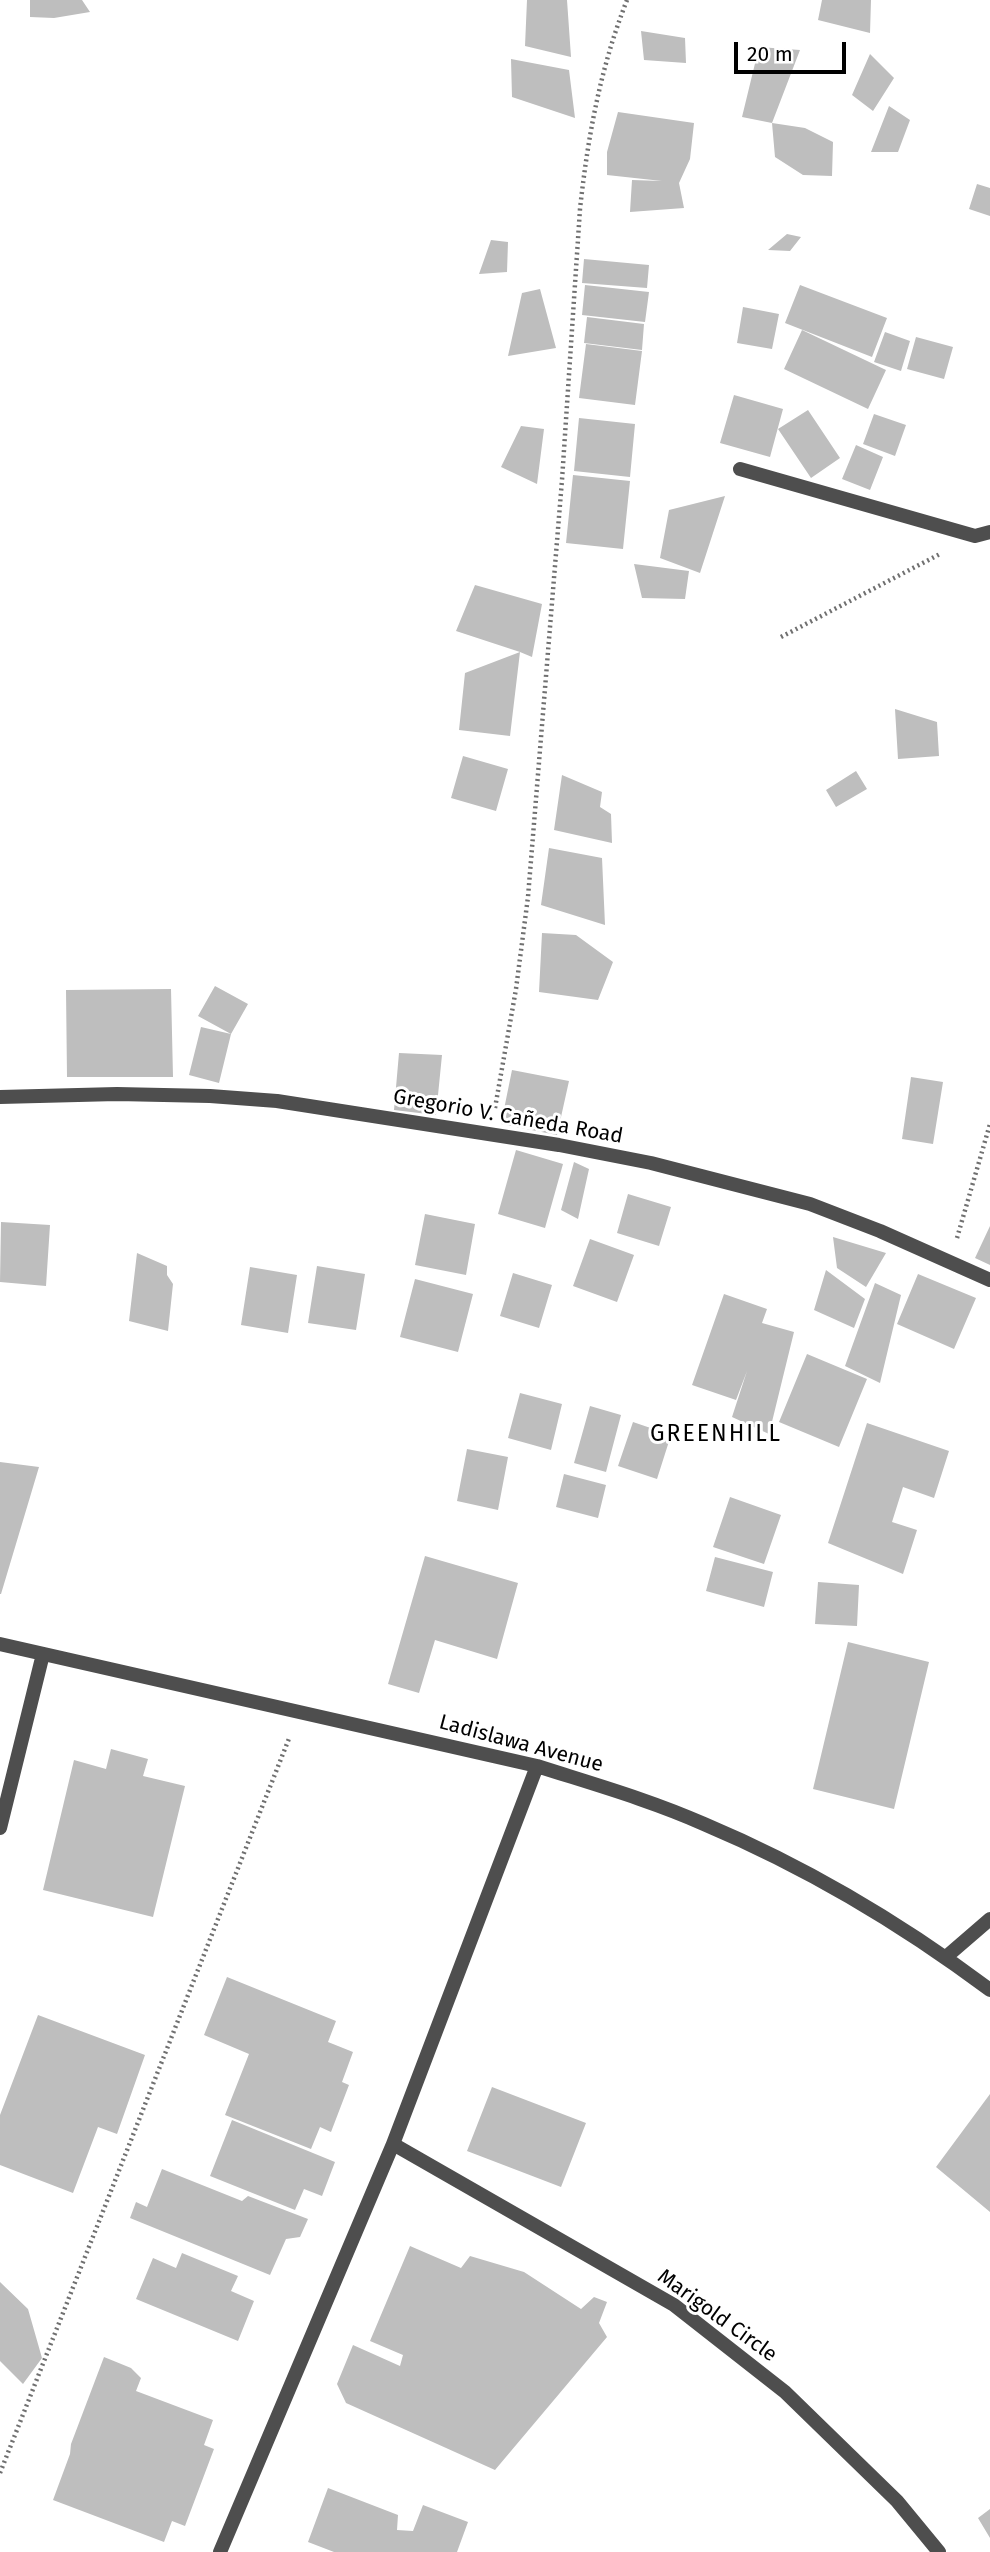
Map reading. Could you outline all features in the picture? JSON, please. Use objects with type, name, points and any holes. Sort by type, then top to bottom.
[{"type":"street","points":[[740,469],[975,536],[990,531]]},
{"type":"street","name":"Gregorio V. Cañeda Road","points":[[0,1097],[130,1094],[277,1101],[490,1133],[651,1163],[810,1204],[880,1231],[990,1280]]},
{"type":"street","name":"Ladislawa Avenue","points":[[0,1644],[537,1766],[618,1792],[703,1823],[772,1855],[873,1910],[946,1957],[990,1990]]},
{"type":"street","points":[[0,1828],[43,1654]]},
{"type":"street","points":[[220,2552],[393,2144],[537,1766]]},
{"type":"street","points":[[946,1957],[990,1919]]},
{"type":"street","name":"Marigold Circle","points":[[393,2144],[674,2305],[785,2392],[897,2501],[939,2552]]},
{"type":"path","points":[[490,1133],[516,989],[528,897],[587,143],[608,52],[627,0]]},
{"type":"path","points":[[781,637],[975,536]]},
{"type":"path","points":[[950,1262],[990,1124]]},
{"type":"path","points":[[0,2473],[300,1713]]},
{"type":"building","points":[[30,0],[82,0],[90,12],[54,18],[30,17]]},
{"type":"building","points":[[527,0],[567,0],[571,57],[525,46]]},
{"type":"building","points":[[822,0],[871,0],[870,33],[818,20]]},
{"type":"building","points":[[641,31],[685,38],[686,63],[644,60]]},
{"type":"building","points":[[759,47],[800,50],[772,123],[742,117]]},
{"type":"building","points":[[870,54],[894,78],[873,111],[852,95]]},
{"type":"building","points":[[511,59],[569,70],[575,118],[512,97]]},
{"type":"building","points":[[889,106],[910,120],[898,152],[871,152]]},
{"type":"building","points":[[618,112],[694,123],[690,159],[679,183],[684,208],[630,212],[632,180],[662,181],[607,175],[607,152]]},
{"type":"building","points":[[772,123],[805,128],[833,142],[832,176],[803,175],[775,157]]},
{"type":"building","points":[[977,184],[990,188],[990,216],[969,209]]},
{"type":"building","points":[[787,234],[801,237],[790,251],[768,250]]},
{"type":"building","points":[[491,240],[508,242],[507,272],[479,274]]},
{"type":"building","points":[[584,259],[649,265],[647,288],[582,283]]},
{"type":"building","points":[[585,285],[649,292],[645,322],[582,315]]},
{"type":"building","points":[[800,285],[887,318],[872,357],[785,323]]},
{"type":"building","points":[[540,289],[556,348],[508,356],[522,293]]},
{"type":"building","points":[[743,307],[779,314],[772,349],[737,343]]},
{"type":"building","points":[[587,317],[644,324],[642,350],[584,343]]},
{"type":"building","points":[[802,330],[886,370],[868,409],[784,369]]},
{"type":"building","points":[[885,332],[910,341],[901,371],[874,362]]},
{"type":"building","points":[[916,337],[953,347],[944,379],[907,369]]},
{"type":"building","points":[[586,344],[642,351],[635,405],[579,398]]},
{"type":"building","points":[[734,395],[783,409],[770,457],[720,443]]},
{"type":"building","points":[[808,410],[840,458],[811,478],[778,429]]},
{"type":"building","points":[[874,414],[906,425],[895,456],[863,444]]},
{"type":"building","points":[[579,418],[635,424],[630,477],[574,471]]},
{"type":"building","points":[[521,426],[544,429],[537,484],[501,467]]},
{"type":"building","points":[[856,445],[883,457],[870,490],[842,479]]},
{"type":"building","points":[[573,475],[630,481],[623,549],[566,543]]},
{"type":"building","points":[[725,496],[700,573],[660,558],[669,510]]},
{"type":"building","points":[[634,564],[689,571],[685,599],[642,598]]},
{"type":"building","points":[[475,585],[542,604],[532,657],[456,631]]},
{"type":"building","points":[[520,652],[510,736],[459,730],[465,673]]},
{"type":"building","points":[[895,709],[937,722],[939,756],[898,759]]},
{"type":"building","points":[[463,756],[508,769],[496,811],[451,798]]},
{"type":"building","points":[[856,771],[867,789],[836,807],[826,790]]},
{"type":"building","points":[[562,775],[602,792],[600,807],[611,814],[612,843],[554,830]]},
{"type":"building","points":[[549,848],[602,858],[605,925],[541,905]]},
{"type":"building","points":[[542,933],[576,935],[613,962],[598,1000],[539,992]]},
{"type":"building","points":[[215,986],[248,1004],[231,1034],[198,1016]]},
{"type":"building","points":[[171,989],[173,1077],[67,1077],[66,990]]},
{"type":"building","points":[[201,1027],[231,1034],[219,1083],[189,1075]]},
{"type":"building","points":[[399,1053],[442,1055],[436,1115],[394,1110]]},
{"type":"building","points":[[512,1070],[569,1081],[557,1135],[501,1124]]},
{"type":"building","points":[[911,1077],[943,1082],[933,1144],[902,1139]]},
{"type":"building","points":[[516,1150],[563,1164],[545,1228],[498,1214]]},
{"type":"building","points":[[574,1162],[589,1169],[578,1219],[561,1210]]},
{"type":"building","points":[[628,1194],[671,1207],[659,1246],[617,1233]]},
{"type":"building","points":[[425,1214],[475,1224],[466,1275],[415,1265]]},
{"type":"building","points":[[1,1222],[50,1225],[46,1286],[0,1282]]},
{"type":"building","points":[[990,1226],[990,1265],[975,1258]]},
{"type":"building","points":[[833,1237],[886,1253],[866,1287],[837,1268]]},
{"type":"building","points":[[590,1239],[634,1255],[617,1302],[573,1286]]},
{"type":"building","points":[[137,1253],[167,1266],[167,1275],[173,1284],[168,1331],[129,1321]]},
{"type":"building","points":[[317,1266],[365,1274],[356,1330],[308,1323]]},
{"type":"building","points":[[250,1267],[297,1275],[288,1333],[241,1325]]},
{"type":"building","points":[[826,1270],[865,1299],[854,1328],[814,1310]]},
{"type":"building","points":[[513,1273],[552,1285],[539,1328],[500,1316]]},
{"type":"building","points":[[918,1274],[976,1298],[954,1349],[897,1324]]},
{"type":"building","points":[[415,1279],[473,1294],[458,1352],[400,1337]]},
{"type":"building","points":[[875,1283],[901,1295],[880,1383],[845,1366]]},
{"type":"building","points":[[724,1294],[767,1309],[762,1323],[794,1332],[769,1434],[732,1417],[747,1371],[736,1400],[692,1385]]},
{"type":"building","points":[[807,1354],[867,1379],[839,1447],[779,1422]]},
{"type":"building","points":[[520,1393],[562,1404],[551,1450],[508,1438]]},
{"type":"building","points":[[590,1406],[621,1415],[606,1472],[574,1463]]},
{"type":"building","points":[[633,1422],[671,1435],[657,1479],[618,1466]]},
{"type":"building","points":[[867,1423],[949,1451],[934,1498],[903,1487],[892,1522],[917,1530],[903,1574],[828,1543]]},
{"type":"building","points":[[467,1449],[508,1457],[498,1510],[457,1501]]},
{"type":"building","points":[[0,1462],[39,1467],[1,1594],[0,1594]]},
{"type":"building","points":[[564,1474],[606,1485],[598,1518],[556,1507]]},
{"type":"building","points":[[730,1497],[781,1515],[764,1564],[713,1547]]},
{"type":"building","points":[[425,1556],[518,1583],[497,1659],[435,1640],[419,1693],[388,1684]]},
{"type":"building","points":[[715,1557],[773,1572],[764,1607],[706,1591]]},
{"type":"building","points":[[818,1582],[859,1585],[857,1626],[815,1624]]},
{"type":"building","points":[[848,1642],[929,1662],[894,1809],[813,1789]]},
{"type":"building","points":[[111,1749],[148,1759],[143,1776],[185,1786],[153,1917],[43,1890],[74,1760],[106,1769]]},
{"type":"building","points":[[227,1977],[336,2021],[328,2042],[353,2052],[342,2082],[349,2085],[331,2132],[320,2127],[311,2149],[225,2115],[249,2054],[204,2035]]},
{"type":"building","points":[[38,2015],[145,2055],[117,2134],[98,2127],[73,2193],[0,2165],[0,2115]]},
{"type":"building","points":[[492,2087],[586,2123],[561,2187],[467,2151]]},
{"type":"building","points":[[990,2094],[990,2212],[936,2167]]},
{"type":"building","points":[[232,2120],[335,2162],[322,2196],[304,2189],[295,2210],[210,2176]]},
{"type":"building","points":[[162,2169],[242,2201],[248,2196],[308,2219],[300,2237],[286,2239],[270,2275],[130,2218],[136,2202],[147,2207]]},
{"type":"building","points":[[410,2246],[461,2268],[470,2256],[524,2272],[581,2309],[594,2297],[607,2302],[599,2323],[607,2337],[495,2470],[346,2403],[337,2384],[353,2345],[400,2366],[403,2355],[370,2341]]},
{"type":"building","points":[[182,2253],[238,2276],[231,2291],[254,2301],[238,2341],[136,2299],[153,2258],[176,2268]]},
{"type":"building","points":[[0,2282],[28,2309],[42,2358],[23,2384],[0,2361]]},
{"type":"building","points":[[104,2357],[131,2368],[141,2378],[136,2391],[213,2420],[204,2445],[214,2449],[185,2526],[172,2521],[164,2542],[53,2500]]},
{"type":"building","points":[[328,2488],[398,2515],[397,2530],[413,2531],[423,2505],[468,2522],[457,2552],[334,2552],[308,2542]]},
{"type":"building","points":[[990,2509],[990,2538],[978,2518]]},
{"type":"district","name":"GREENHILL","points":[[716,1435]]}]
